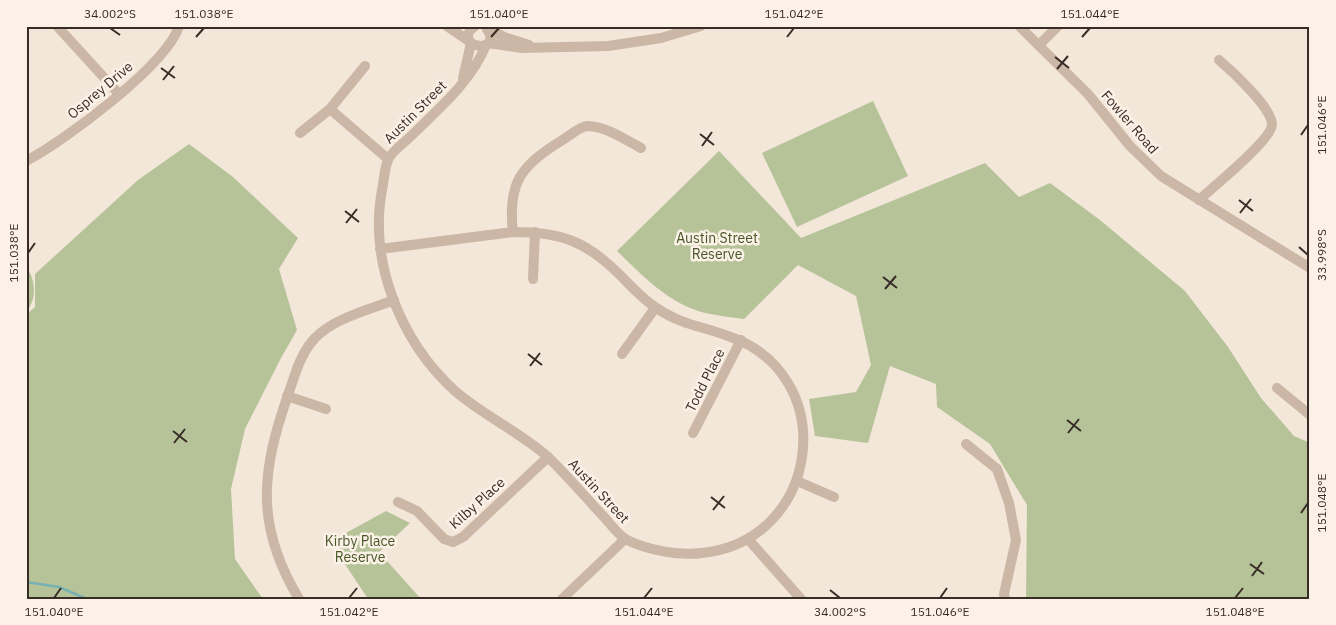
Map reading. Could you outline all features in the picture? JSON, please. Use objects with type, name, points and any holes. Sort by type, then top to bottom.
[{"type":"street","points":[[57,26],[119,94]]},
{"type":"street","name":"Osprey Drive","points":[[26,161],[42,153],[96,115],[162,54],[179,26]]},
{"type":"street","points":[[446,26],[478,47],[487,44],[522,48],[534,46],[580,48],[624,44],[661,38],[701,26]]},
{"type":"street","points":[[453,26],[466,28],[475,26]]},
{"type":"street","name":"Austin Street","points":[[461,83],[470,42],[469,32],[475,26]]},
{"type":"street","name":"Fowler Road","points":[[1019,26],[1088,94],[1130,146],[1150,166],[1177,187],[1310,268]]},
{"type":"street","points":[[1039,45],[1058,26]]},
{"type":"street","points":[[486,28],[490,37],[487,44]]},
{"type":"street","points":[[486,28],[534,46]]},
{"type":"street","name":"Austin Street","points":[[380,249],[513,232],[557,234],[589,248],[655,308],[674,319],[696,328],[740,340],[756,348],[782,374],[800,410],[802,447],[798,481],[778,512],[748,539],[724,548],[701,553],[664,551],[625,539],[548,457],[456,391],[430,364],[411,338],[394,300],[380,249],[379,203],[388,159],[451,97],[475,66],[487,44]]},
{"type":"street","points":[[1199,200],[1266,139],[1272,123],[1269,113],[1232,71],[1219,60]]},
{"type":"street","points":[[300,133],[330,109],[364,66]]},
{"type":"street","points":[[330,109],[388,159]]},
{"type":"street","points":[[513,232],[510,207],[517,180],[537,156],[585,126],[600,128],[641,148]]},
{"type":"street","points":[[533,279],[535,232]]},
{"type":"street","points":[[299,599],[283,569],[273,541],[267,514],[266,481],[273,437],[299,361],[316,337],[332,325],[394,300]]},
{"type":"street","points":[[622,354],[655,308]]},
{"type":"street","name":"Todd Place","points":[[693,433],[740,340]]},
{"type":"street","points":[[1277,388],[1310,415]]},
{"type":"street","points":[[287,396],[326,409]]},
{"type":"street","points":[[966,444],[997,469],[1009,503],[1016,540],[1004,594],[1005,599]]},
{"type":"street","name":"Kilby Place","points":[[398,502],[417,511],[444,539],[453,542],[463,538],[548,457]]},
{"type":"street","points":[[798,481],[834,497]]},
{"type":"street","points":[[562,599],[625,539]]},
{"type":"street","points":[[748,539],[801,599]]},
{"type":"green space","points":[[873,101],[908,176],[797,227],[762,153]]},
{"type":"green space","points":[[189,144],[233,177],[298,238],[279,269],[297,330],[245,429],[231,489],[235,559],[263,599],[26,599],[26,315],[35,307],[35,274],[138,180]]},
{"type":"green space","name":"Austin Street Reserve","points":[[719,151],[801,238],[985,163],[1019,197],[1050,183],[1100,220],[1185,291],[1228,347],[1261,398],[1294,436],[1310,443],[1310,599],[1026,599],[1027,505],[990,444],[937,407],[936,384],[890,366],[868,443],[815,436],[809,399],[856,392],[871,365],[856,296],[798,265],[744,319],[715,315],[686,306],[664,293],[617,251]]},
{"type":"green space","points":[[26,266],[33,283],[34,295],[26,311]]},
{"type":"green space","name":"Kirby Place Reserve","points":[[386,511],[410,523],[379,552],[421,599],[368,599],[341,558],[335,539]]},
{"type":"waterway","points":[[26,582],[59,587],[87,599]]}]
